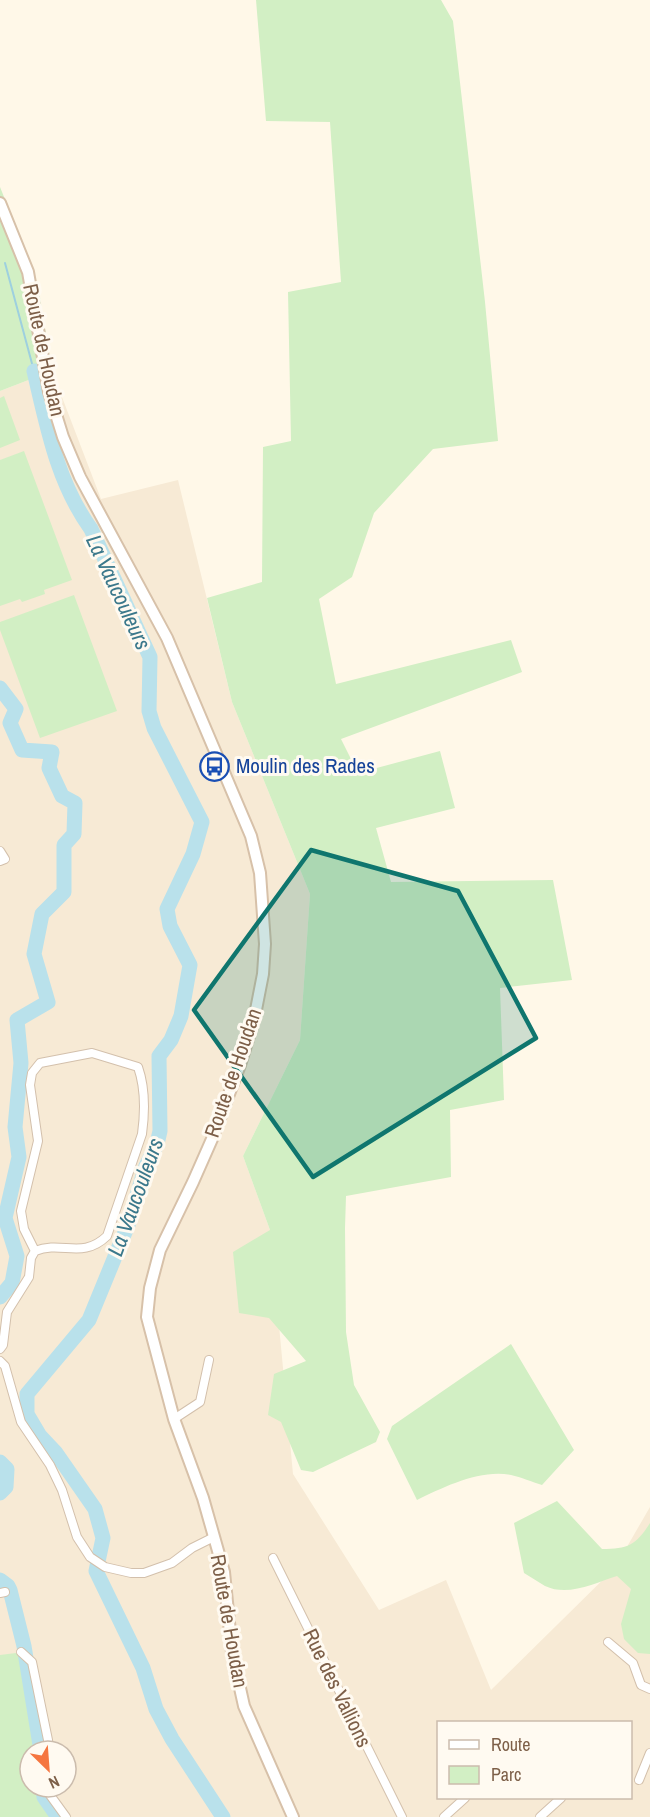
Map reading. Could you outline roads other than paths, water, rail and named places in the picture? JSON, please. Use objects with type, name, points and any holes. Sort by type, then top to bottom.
[{"type":"street","name":"Route de Houdan","points":[[0,203],[28,272],[49,392],[63,437],[80,477],[171,647],[251,836],[260,873],[265,944],[263,974],[254,1020],[212,1139],[194,1182],[160,1250],[150,1288],[147,1317],[174,1419],[224,1572],[232,1652],[244,1706],[293,1817]]},
{"type":"street","points":[[0,851],[2,860]]},
{"type":"street","points":[[0,1349],[3,1345],[7,1312],[29,1277],[34,1251],[44,1247],[87,1249],[99,1244],[107,1236],[142,1134],[144,1120],[142,1079],[138,1067],[92,1053],[40,1063],[32,1073],[30,1085],[38,1141],[21,1211],[24,1229],[34,1251]]},
{"type":"street","points":[[174,1419],[200,1402],[209,1360]]},
{"type":"street","points":[[0,1361],[5,1366],[21,1422],[50,1465],[62,1490],[77,1537],[90,1557],[105,1567],[131,1573],[144,1573],[158,1570],[172,1563],[192,1548],[214,1537]]},
{"type":"street","name":"Rue des Vallions","points":[[273,1558],[402,1817]]},
{"type":"street","points":[[609,1642],[633,1664],[641,1685],[650,1689]]},
{"type":"street","points":[[21,1652],[32,1662],[47,1739]]},
{"type":"street","points":[[639,1780],[650,1753]]},
{"type":"street","points":[[53,1799],[66,1817]]},
{"type":"street","points":[[444,1817],[463,1799]]},
{"type":"street","points":[[540,1817],[559,1799]]},
{"type":"waterway","points":[[5,263],[34,371]]},
{"type":"waterway","name":"La Vaucouleurs","points":[[34,371],[61,473],[79,511],[91,529],[150,657],[149,711],[154,728],[202,822],[193,854],[167,909],[170,926],[190,965],[181,1016],[171,1040],[159,1056],[160,1131],[157,1144],[146,1166],[128,1225],[89,1320],[27,1394],[27,1414],[40,1436],[56,1453],[95,1509],[103,1538],[96,1571],[143,1668],[156,1709],[172,1739],[223,1817]]},
{"type":"waterway","name":"La Vaucouleurs","points":[[0,688],[16,709],[10,723],[22,750],[52,752],[49,768],[62,796],[75,803],[74,834],[64,845],[64,892],[42,914],[34,954],[48,1002],[17,1020],[21,1063],[15,1127],[19,1157],[5,1218],[17,1256],[12,1283],[0,1297]]},
{"type":"waterway","name":"La Vaucouleurs","points":[[0,1462],[7,1469],[6,1487],[0,1493]]},
{"type":"waterway","name":"La Vaucouleurs","points":[[0,1580],[10,1590],[24,1646],[39,1739]]},
{"type":"waterway","name":"La Vaucouleurs","points":[[45,1799],[58,1817]]},
{"type":"place","name":"Moulin des Rades","points":[[215,766]]}]
